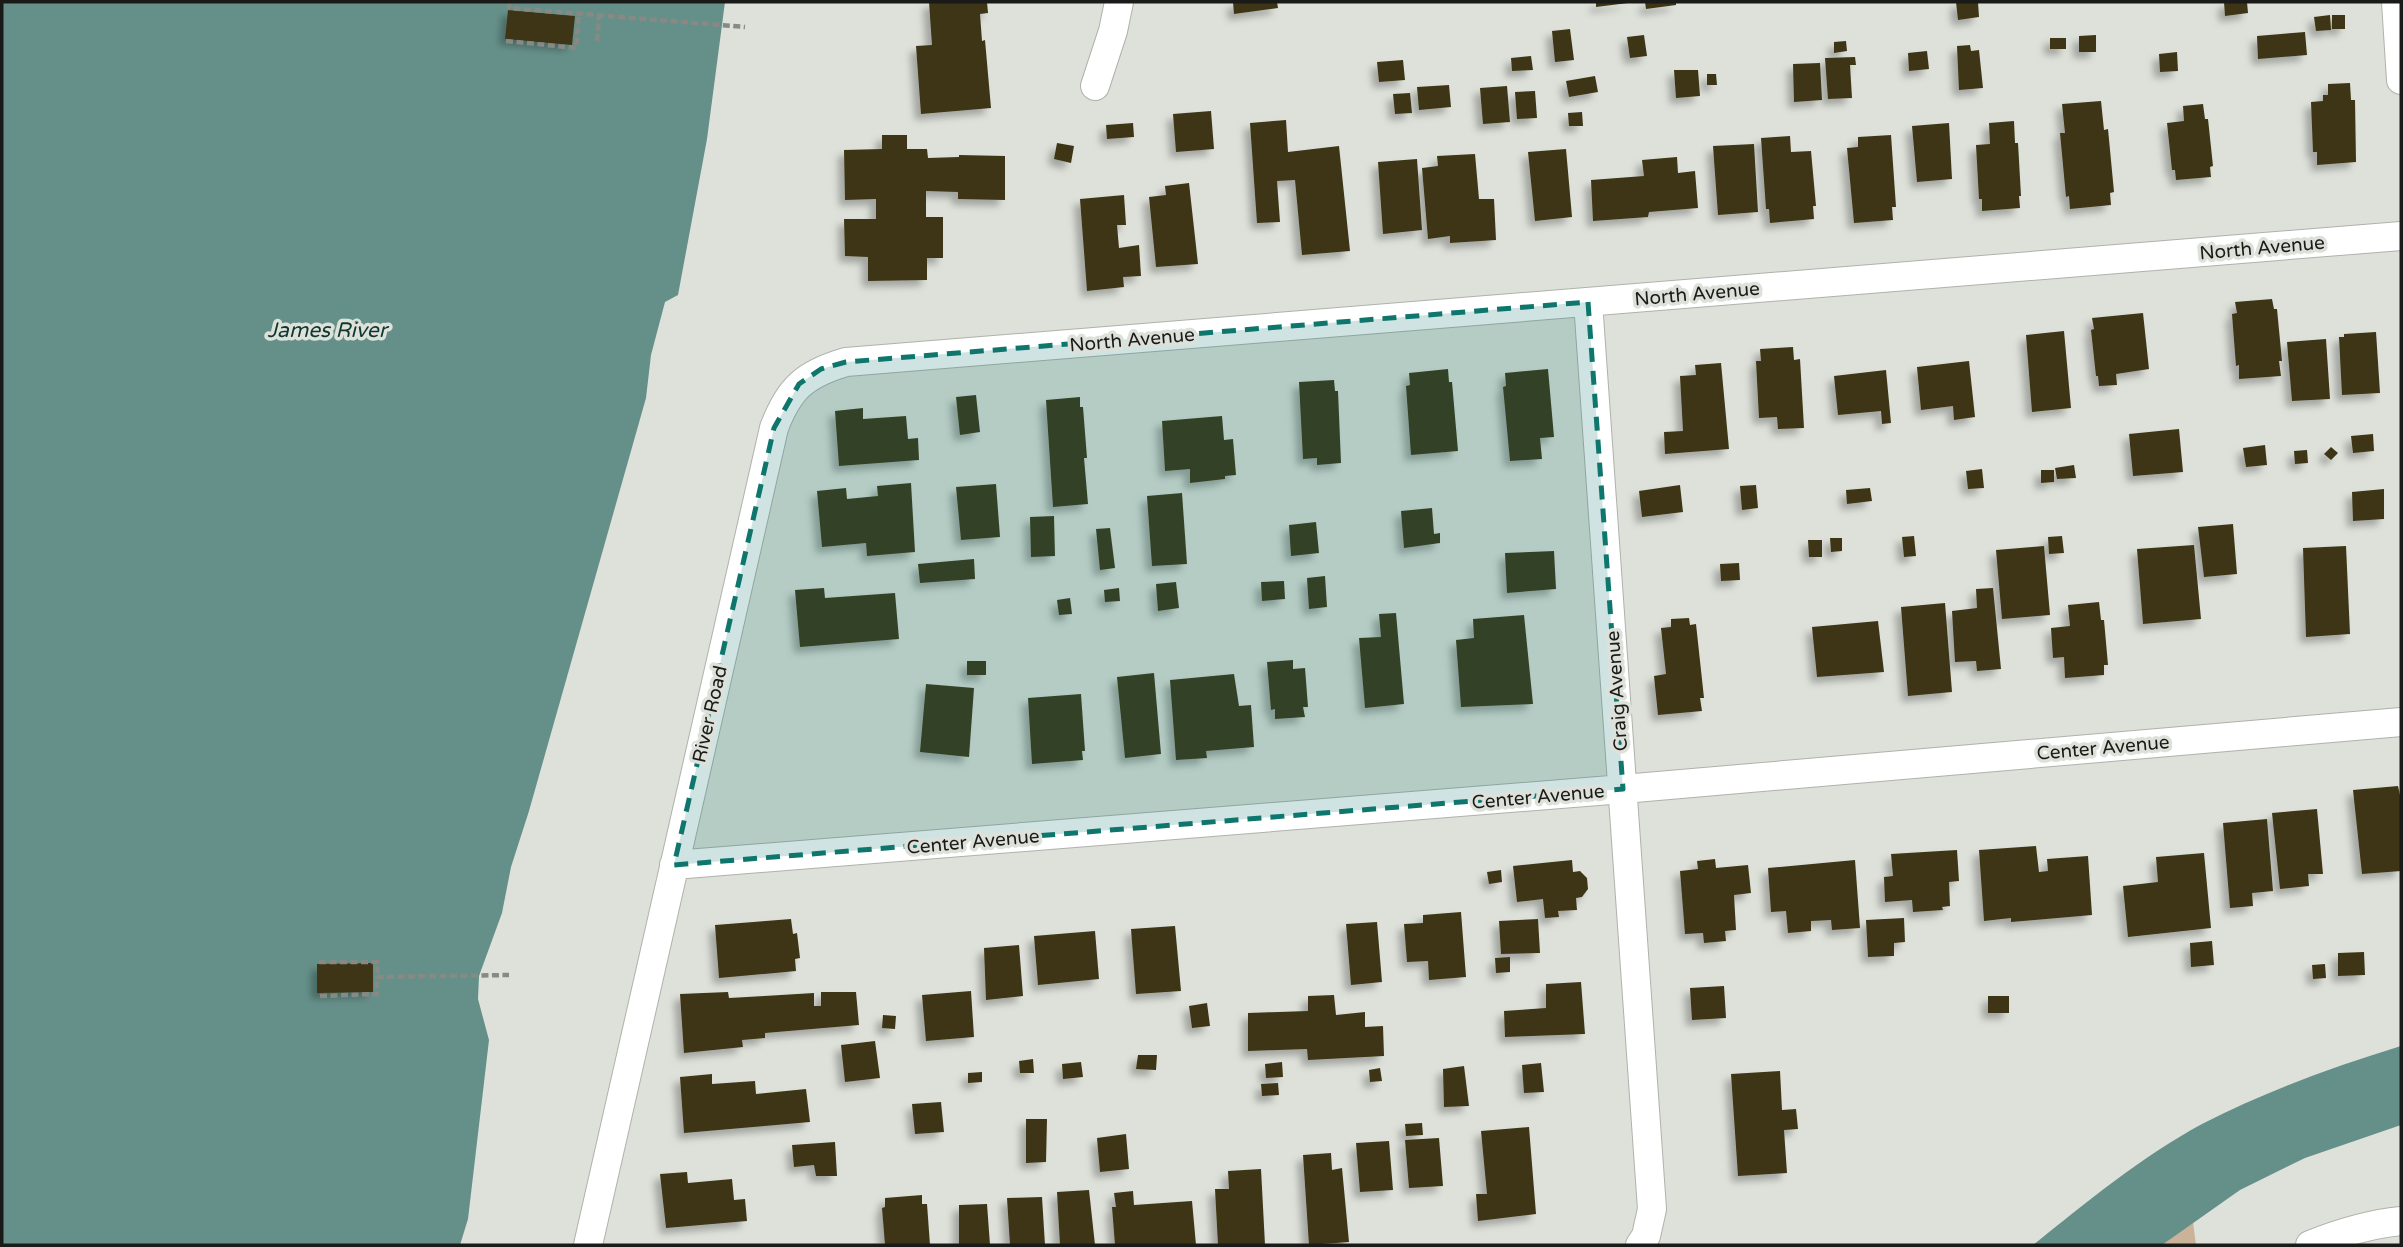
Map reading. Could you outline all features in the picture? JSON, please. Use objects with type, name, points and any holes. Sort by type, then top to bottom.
[{"type":"street","points":[[1095,86],[1113,31],[1119,2]]},
{"type":"street","points":[[2396,2],[2401,80]]},
{"type":"street","name":"North Avenue","points":[[992,351],[2401,236]]},
{"type":"street","name":"Craig Avenue","points":[[1588,302],[1652,1209],[1646,1236],[1640,1245]]},
{"type":"street","name":"River Road","points":[[588,1245],[774,428],[783,404],[799,384],[810,376],[821,369],[846,362],[992,351]]},
{"type":"street","name":"Center Avenue","points":[[674,866],[1623,789],[2401,722]]},
{"type":"street","points":[[2310,1245],[2340,1233],[2401,1221]]},
{"type":"path","points":[[509,2],[509,8],[745,27]]},
{"type":"path","points":[[506,41],[576,48],[579,13]]},
{"type":"path","points":[[597,41],[599,15]]},
{"type":"path","points":[[319,962],[378,962],[377,994],[320,996]]},
{"type":"path","points":[[377,977],[509,975]]},
{"type":"highlighted area","points":[[1588,302],[1623,789],[674,865],[774,428],[799,384],[821,369],[846,362]]},
{"type":"shaded area","points":[[2193,1222],[2196,1245],[2162,1245]]},
{"type":"water","name":"James River","points":[[2,2],[725,2],[707,139],[678,295],[665,302],[651,355],[646,398],[511,867],[502,913],[479,976],[478,999],[489,1040],[468,1219],[460,1245],[2,1245]]},
{"type":"water","points":[[2401,1046],[2401,1125],[2305,1158],[2240,1190],[2162,1245],[2033,1245],[2136,1165],[2202,1124],[2300,1080]]},
{"type":"building","points":[[929,2],[987,2],[988,13],[980,14],[991,108],[921,114],[916,46],[932,45]]},
{"type":"building","points":[[1233,2],[1277,2],[1278,8],[1234,14]]},
{"type":"building","points":[[1596,2],[1628,2],[1628,3],[1596,7]]},
{"type":"building","points":[[1645,2],[1676,2],[1676,5],[1646,9]]},
{"type":"building","points":[[1956,2],[1978,2],[1979,17],[1958,20]]},
{"type":"building","points":[[2224,2],[2247,2],[2248,13],[2225,16]]},
{"type":"building","points":[[508,10],[575,16],[572,45],[505,39]]},
{"type":"building","points":[[2330,15],[2331,30],[2316,31],[2314,17]]},
{"type":"building","points":[[2332,15],[2345,15],[2345,29],[2332,29]]},
{"type":"building","points":[[1570,29],[1574,60],[1555,62],[1552,31]]},
{"type":"building","points":[[2305,32],[2307,55],[2258,59],[2257,36]]},
{"type":"building","points":[[1644,35],[1647,56],[1630,58],[1627,37]]},
{"type":"building","points":[[2096,35],[2096,52],[2079,52],[2079,36]]},
{"type":"building","points":[[2050,38],[2066,38],[2066,49],[2050,49]]},
{"type":"building","points":[[1846,41],[1847,51],[1834,53],[1834,42]]},
{"type":"building","points":[[1970,45],[1971,51],[1979,50],[1983,88],[1959,90],[1957,46]]},
{"type":"building","points":[[1927,51],[1929,69],[1909,71],[1908,53]]},
{"type":"building","points":[[2177,52],[2178,71],[2160,72],[2159,54]]},
{"type":"building","points":[[1531,56],[1533,70],[1512,71],[1511,58]]},
{"type":"building","points":[[1855,57],[1856,65],[1850,65],[1852,98],[1828,99],[1825,58]]},
{"type":"building","points":[[1403,60],[1405,80],[1379,82],[1377,62]]},
{"type":"building","points":[[1820,63],[1822,100],[1794,102],[1793,64]]},
{"type":"building","points":[[1674,70],[1698,70],[1700,96],[1676,98]]},
{"type":"building","points":[[1707,74],[1716,74],[1717,85],[1707,85]]},
{"type":"building","points":[[1595,76],[1598,92],[1569,97],[1566,81]]},
{"type":"building","points":[[2350,83],[2351,100],[2355,100],[2356,162],[2317,165],[2317,152],[2313,152],[2311,102],[2323,101],[2323,95],[2328,95],[2328,84]]},
{"type":"building","points":[[1449,85],[1451,107],[1419,110],[1417,87]]},
{"type":"building","points":[[1507,86],[1510,122],[1483,124],[1480,88]]},
{"type":"building","points":[[1535,91],[1537,118],[1517,119],[1515,92]]},
{"type":"building","points":[[1410,93],[1412,113],[1395,114],[1393,94]]},
{"type":"building","points":[[2101,101],[2104,130],[2108,129],[2114,192],[2110,193],[2111,205],[2070,209],[2069,196],[2066,197],[2060,133],[2065,133],[2062,104]]},
{"type":"building","points":[[2203,104],[2205,119],[2208,119],[2213,166],[2210,167],[2211,177],[2176,180],[2175,170],[2172,170],[2167,123],[2184,121],[2183,106]]},
{"type":"building","points":[[1211,111],[1214,149],[1176,152],[1173,114]]},
{"type":"building","points":[[1582,112],[1583,126],[1569,126],[1568,113]]},
{"type":"building","points":[[1286,120],[1288,152],[1339,146],[1350,251],[1302,255],[1295,180],[1277,181],[1280,222],[1257,223],[1250,123]]},
{"type":"building","points":[[2014,121],[2015,143],[2018,143],[2020,208],[1982,211],[1976,145],[1990,144],[1989,123]]},
{"type":"building","points":[[1133,123],[1134,137],[1107,139],[1106,125]]},
{"type":"building","points":[[1949,123],[1952,179],[1917,182],[1912,126]]},
{"type":"building","points":[[882,135],[907,135],[907,149],[927,149],[928,158],[959,155],[1005,156],[1005,200],[958,199],[958,192],[926,191],[926,217],[943,217],[943,258],[927,258],[927,280],[868,281],[868,257],[845,256],[844,219],[876,219],[876,199],[845,200],[844,150],[882,149]]},
{"type":"building","points":[[1891,135],[1896,207],[1892,207],[1893,220],[1854,223],[1847,148],[1858,147],[1858,137]]},
{"type":"building","points":[[1790,136],[1791,152],[1811,151],[1816,206],[1813,206],[1814,219],[1770,223],[1769,209],[1766,209],[1761,138]]},
{"type":"building","points":[[1057,143],[1074,146],[1071,163],[1054,159]]},
{"type":"building","points":[[1754,144],[1758,212],[1718,215],[1713,146]]},
{"type":"building","points":[[1566,149],[1572,217],[1535,221],[1528,152]]},
{"type":"building","points":[[1475,154],[1479,199],[1494,199],[1496,240],[1450,243],[1450,236],[1428,239],[1422,168],[1438,166],[1437,156]]},
{"type":"building","points":[[1677,157],[1678,173],[1695,171],[1698,208],[1649,212],[1648,217],[1593,221],[1591,180],[1644,176],[1642,160]]},
{"type":"building","points":[[1417,159],[1422,230],[1383,234],[1378,162]]},
{"type":"building","points":[[1189,183],[1198,264],[1156,267],[1149,197],[1166,195],[1165,186]]},
{"type":"building","points":[[1124,195],[1126,225],[1117,225],[1119,248],[1139,245],[1141,276],[1123,277],[1124,287],[1087,291],[1080,199]]},
{"type":"building","points":[[2272,299],[2274,309],[2277,309],[2281,376],[2239,379],[2232,314],[2237,313],[2235,302]]},
{"type":"building","points":[[2143,313],[2149,369],[2116,374],[2117,385],[2099,386],[2091,330],[2094,329],[2092,318]]},
{"type":"building","points":[[2064,331],[2071,408],[2032,412],[2026,335]]},
{"type":"building","points":[[2376,332],[2380,393],[2342,395],[2339,337],[2344,337],[2344,334]]},
{"type":"building","points":[[2326,339],[2330,399],[2292,401],[2287,342]]},
{"type":"building","points":[[1793,347],[1794,360],[1800,359],[1804,428],[1778,429],[1777,417],[1759,418],[1756,361],[1761,361],[1760,349]]},
{"type":"building","points":[[1969,361],[1975,417],[1954,420],[1953,406],[1921,410],[1917,367]]},
{"type":"building","points":[[1721,363],[1729,449],[1665,454],[1664,432],[1683,431],[1680,376],[1696,375],[1695,365]]},
{"type":"building","points":[[1448,369],[1449,382],[1452,382],[1458,451],[1411,455],[1406,386],[1410,385],[1409,373]]},
{"type":"building","points":[[1548,369],[1554,437],[1540,438],[1542,459],[1510,461],[1503,387],[1506,386],[1505,373]]},
{"type":"building","points":[[1886,370],[1891,423],[1882,424],[1881,411],[1838,415],[1834,376]]},
{"type":"building","points":[[1334,380],[1335,391],[1338,391],[1341,463],[1317,465],[1317,458],[1303,459],[1299,382]]},
{"type":"building","points":[[976,395],[980,432],[960,435],[956,397]]},
{"type":"building","points":[[1080,397],[1087,458],[1084,458],[1088,504],[1053,507],[1046,400]]},
{"type":"building","points":[[863,408],[863,419],[906,416],[908,439],[918,438],[919,460],[839,466],[835,411]]},
{"type":"building","points":[[1222,416],[1224,440],[1233,439],[1236,475],[1190,483],[1190,469],[1165,471],[1162,421]]},
{"type":"building","points":[[2179,429],[2183,472],[2133,476],[2129,434]]},
{"type":"building","points":[[2373,434],[2374,451],[2353,453],[2351,436]]},
{"type":"building","points":[[2265,445],[2267,465],[2246,467],[2243,448]]},
{"type":"building","points":[[2331,447],[2338,453],[2331,460],[2324,454]]},
{"type":"building","points":[[2307,450],[2308,463],[2295,464],[2294,451]]},
{"type":"building","points":[[2074,465],[2076,478],[2057,479],[2055,468]]},
{"type":"building","points":[[1982,469],[1984,488],[1968,489],[1966,471]]},
{"type":"building","points":[[2041,470],[2054,470],[2054,482],[2041,483]]},
{"type":"building","points":[[911,483],[915,552],[867,556],[866,543],[822,547],[817,491],[846,488],[847,499],[878,496],[877,486]]},
{"type":"building","points":[[996,484],[1000,537],[961,540],[956,487]]},
{"type":"building","points":[[1680,485],[1683,512],[1642,517],[1639,491]]},
{"type":"building","points":[[1756,485],[1758,508],[1742,510],[1740,486]]},
{"type":"building","points":[[1870,488],[1872,501],[1847,504],[1846,490]]},
{"type":"building","points":[[2384,489],[2384,519],[2353,521],[2352,492]]},
{"type":"building","points":[[1182,493],[1187,564],[1152,566],[1147,496]]},
{"type":"building","points":[[1432,508],[1434,534],[1440,533],[1440,543],[1404,548],[1401,511]]},
{"type":"building","points":[[1054,516],[1055,556],[1031,557],[1030,517]]},
{"type":"building","points":[[1316,522],[1319,553],[1291,556],[1289,525]]},
{"type":"building","points":[[2233,524],[2237,574],[2204,577],[2198,527]]},
{"type":"building","points":[[1110,528],[1115,568],[1100,570],[1096,529]]},
{"type":"building","points":[[1914,536],[1916,556],[1904,557],[1902,537]]},
{"type":"building","points":[[2062,536],[2064,553],[2049,554],[2048,537]]},
{"type":"building","points":[[1830,538],[1842,538],[1842,551],[1831,552]]},
{"type":"building","points":[[1808,540],[1822,540],[1822,557],[1809,557]]},
{"type":"building","points":[[2194,545],[2201,619],[2143,624],[2137,549]]},
{"type":"building","points":[[2044,546],[2050,615],[2002,619],[1996,550]]},
{"type":"building","points":[[2346,546],[2350,634],[2306,637],[2303,548]]},
{"type":"building","points":[[1554,551],[1556,589],[1507,593],[1505,553]]},
{"type":"building","points":[[974,559],[975,579],[920,583],[918,564]]},
{"type":"building","points":[[1739,563],[1740,580],[1721,581],[1720,564]]},
{"type":"building","points":[[1325,576],[1327,607],[1309,609],[1307,578]]},
{"type":"building","points":[[1284,581],[1285,599],[1262,601],[1261,582]]},
{"type":"building","points":[[1176,582],[1179,608],[1158,611],[1156,584]]},
{"type":"building","points":[[824,588],[825,598],[895,593],[899,639],[800,647],[795,590]]},
{"type":"building","points":[[1119,588],[1120,601],[1105,602],[1104,590]]},
{"type":"building","points":[[1993,588],[2001,669],[1977,671],[1976,661],[1955,662],[1952,611],[1977,608],[1976,589]]},
{"type":"building","points":[[1070,598],[1072,614],[1059,615],[1057,600]]},
{"type":"building","points":[[2099,602],[2101,620],[2104,620],[2108,665],[2104,665],[2104,675],[2065,678],[2064,657],[2053,658],[2051,628],[2070,626],[2068,605]]},
{"type":"building","points":[[1945,603],[1952,692],[1908,696],[1901,607]]},
{"type":"building","points":[[1396,613],[1404,704],[1365,708],[1359,638],[1381,637],[1379,614]]},
{"type":"building","points":[[1524,615],[1533,704],[1461,707],[1456,640],[1474,638],[1473,619]]},
{"type":"building","points":[[1689,618],[1690,625],[1696,624],[1704,698],[1700,698],[1702,711],[1658,715],[1654,676],[1666,674],[1661,628],[1671,627],[1671,619]]},
{"type":"building","points":[[1878,621],[1884,672],[1817,677],[1812,627]]},
{"type":"building","points":[[1293,660],[1293,669],[1305,668],[1308,707],[1303,707],[1305,717],[1275,719],[1275,709],[1271,710],[1267,662]]},
{"type":"building","points":[[967,661],[986,661],[986,675],[967,675]]},
{"type":"building","points":[[1154,673],[1161,754],[1125,758],[1117,677]]},
{"type":"building","points":[[1234,674],[1239,706],[1251,705],[1254,747],[1206,751],[1207,758],[1176,760],[1170,680]]},
{"type":"building","points":[[926,684],[974,688],[969,757],[920,752]]},
{"type":"building","points":[[1081,694],[1085,751],[1082,751],[1083,760],[1032,764],[1028,698]]},
{"type":"building","points":[[2398,786],[2401,800],[2401,871],[2362,874],[2353,790]]},
{"type":"building","points":[[2317,809],[2323,874],[2308,874],[2309,886],[2280,889],[2272,813]]},
{"type":"building","points":[[2267,819],[2273,891],[2252,893],[2253,906],[2230,908],[2223,823]]},
{"type":"building","points":[[2036,846],[2039,872],[2048,871],[2047,859],[2088,856],[2092,915],[2011,922],[2011,918],[1984,921],[1979,850]]},
{"type":"building","points":[[1957,850],[1959,881],[1949,882],[1950,906],[1942,907],[1943,910],[1913,912],[1912,900],[1885,902],[1884,877],[1893,876],[1891,854]]},
{"type":"building","points":[[2204,853],[2211,928],[2128,937],[2123,886],[2158,882],[2156,857]]},
{"type":"building","points":[[1715,859],[1716,868],[1748,865],[1751,893],[1734,895],[1736,930],[1725,931],[1726,941],[1704,943],[1703,933],[1685,934],[1680,871],[1698,869],[1697,861]]},
{"type":"building","points":[[1572,860],[1573,872],[1580,871],[1587,878],[1588,889],[1582,897],[1576,898],[1577,910],[1558,911],[1559,917],[1545,918],[1543,899],[1517,902],[1513,866]]},
{"type":"building","points":[[1855,860],[1860,928],[1832,930],[1831,920],[1811,921],[1811,931],[1788,933],[1786,911],[1771,912],[1768,868]]},
{"type":"building","points":[[1501,870],[1502,882],[1489,884],[1487,872]]},
{"type":"building","points":[[1461,912],[1466,977],[1429,980],[1428,961],[1407,962],[1404,924],[1423,923],[1423,915]]},
{"type":"building","points":[[1904,918],[1905,942],[1894,943],[1894,956],[1868,957],[1866,920]]},
{"type":"building","points":[[791,919],[793,934],[797,933],[800,958],[795,959],[796,971],[719,978],[715,925]]},
{"type":"building","points":[[1538,919],[1540,953],[1501,954],[1499,921]]},
{"type":"building","points":[[1377,922],[1382,982],[1351,985],[1346,924]]},
{"type":"building","points":[[1175,926],[1181,991],[1136,994],[1131,929]]},
{"type":"building","points":[[1095,931],[1099,979],[1038,985],[1034,936]]},
{"type":"building","points":[[2212,941],[2214,965],[2191,967],[2190,943]]},
{"type":"building","points":[[1019,945],[1023,996],[986,1000],[984,948]]},
{"type":"building","points":[[2364,952],[2365,975],[2338,976],[2338,953]]},
{"type":"building","points":[[1510,957],[1510,972],[1496,973],[1495,958]]},
{"type":"building","points":[[373,963],[373,992],[317,993],[317,964]]},
{"type":"building","points":[[2325,964],[2326,978],[2313,979],[2312,965]]},
{"type":"building","points":[[1581,982],[1585,1034],[1505,1037],[1504,1011],[1546,1008],[1546,984]]},
{"type":"building","points":[[1724,986],[1726,1018],[1692,1020],[1690,988]]},
{"type":"building","points":[[971,991],[974,1037],[926,1041],[922,995]]},
{"type":"building","points":[[728,992],[729,998],[814,993],[814,1006],[821,1006],[821,992],[856,992],[859,1025],[765,1033],[765,1038],[742,1040],[743,1047],[684,1053],[680,994]]},
{"type":"building","points":[[1334,995],[1336,1015],[1365,1012],[1365,1027],[1383,1026],[1384,1056],[1308,1060],[1307,1049],[1248,1051],[1248,1013],[1308,1011],[1308,996]]},
{"type":"building","points":[[1988,996],[2009,996],[2009,1013],[1988,1013]]},
{"type":"building","points":[[1207,1003],[1210,1026],[1192,1028],[1189,1006]]},
{"type":"building","points":[[883,1015],[896,1016],[895,1029],[882,1028]]},
{"type":"building","points":[[875,1041],[880,1078],[845,1082],[841,1045]]},
{"type":"building","points":[[1138,1055],[1157,1055],[1156,1070],[1136,1069]]},
{"type":"building","points":[[1033,1059],[1034,1073],[1020,1073],[1019,1061]]},
{"type":"building","points":[[1081,1062],[1083,1077],[1063,1079],[1062,1064]]},
{"type":"building","points":[[1282,1062],[1283,1077],[1266,1078],[1265,1064]]},
{"type":"building","points":[[1541,1063],[1544,1092],[1524,1093],[1522,1065]]},
{"type":"building","points":[[1464,1066],[1469,1106],[1444,1107],[1443,1069]]},
{"type":"building","points":[[1380,1068],[1382,1081],[1370,1082],[1369,1070]]},
{"type":"building","points":[[1780,1071],[1782,1110],[1796,1109],[1798,1129],[1784,1130],[1787,1173],[1738,1176],[1731,1074]]},
{"type":"building","points":[[982,1072],[982,1082],[968,1083],[968,1073]]},
{"type":"building","points":[[712,1074],[712,1084],[755,1081],[756,1094],[806,1089],[810,1122],[684,1133],[680,1077]]},
{"type":"building","points":[[1278,1083],[1279,1095],[1262,1096],[1261,1084]]},
{"type":"building","points":[[941,1102],[944,1132],[915,1134],[912,1104]]},
{"type":"building","points":[[1026,1119],[1047,1119],[1046,1162],[1026,1163]]},
{"type":"building","points":[[1422,1123],[1423,1135],[1406,1136],[1405,1124]]},
{"type":"building","points":[[1529,1127],[1536,1214],[1478,1221],[1476,1194],[1487,1194],[1481,1131]]},
{"type":"building","points":[[1126,1134],[1129,1169],[1100,1172],[1097,1138]]},
{"type":"building","points":[[1439,1138],[1443,1186],[1409,1188],[1405,1140]]},
{"type":"building","points":[[1389,1141],[1393,1190],[1360,1192],[1356,1143]]},
{"type":"building","points":[[835,1142],[837,1176],[816,1176],[814,1165],[794,1167],[792,1145]]},
{"type":"building","points":[[1331,1153],[1332,1170],[1342,1168],[1349,1242],[1309,1245],[1303,1155]]},
{"type":"building","points":[[1261,1169],[1265,1245],[1218,1245],[1215,1189],[1229,1189],[1228,1171]]},
{"type":"building","points":[[687,1172],[688,1183],[732,1179],[734,1200],[745,1199],[747,1221],[666,1228],[660,1174]]},
{"type":"building","points":[[1089,1190],[1095,1245],[1060,1245],[1057,1192]]},
{"type":"building","points":[[1133,1191],[1134,1205],[1192,1201],[1196,1245],[1115,1245],[1112,1207],[1116,1207],[1114,1193]]},
{"type":"building","points":[[922,1195],[922,1204],[927,1204],[930,1245],[885,1245],[882,1208],[885,1207],[885,1198]]},
{"type":"building","points":[[1042,1197],[1045,1245],[1010,1245],[1007,1198]]},
{"type":"building","points":[[987,1204],[990,1245],[959,1245],[959,1205]]}]
